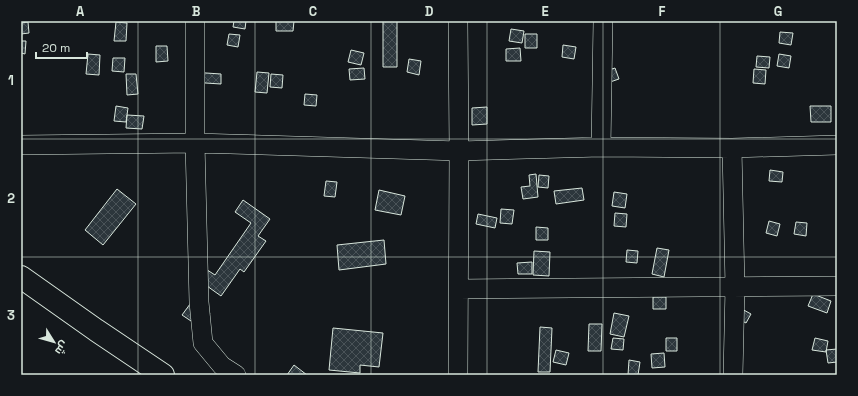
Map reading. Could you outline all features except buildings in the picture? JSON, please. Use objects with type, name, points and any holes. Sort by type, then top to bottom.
[{"type":"highway","points":[[21,277],[163,375]]},
{"type":"street","points":[[195,21],[195,143],[199,302],[203,342],[222,366],[236,375]]},
{"type":"street","points":[[458,21],[460,288],[458,375]]},
{"type":"street","points":[[602,147],[603,21]]},
{"type":"street","points":[[21,145],[195,143],[459,150],[602,147],[732,148],[837,145]]},
{"type":"street","points":[[732,148],[735,287],[733,375]]},
{"type":"street","points":[[460,288],[837,286]]}]
